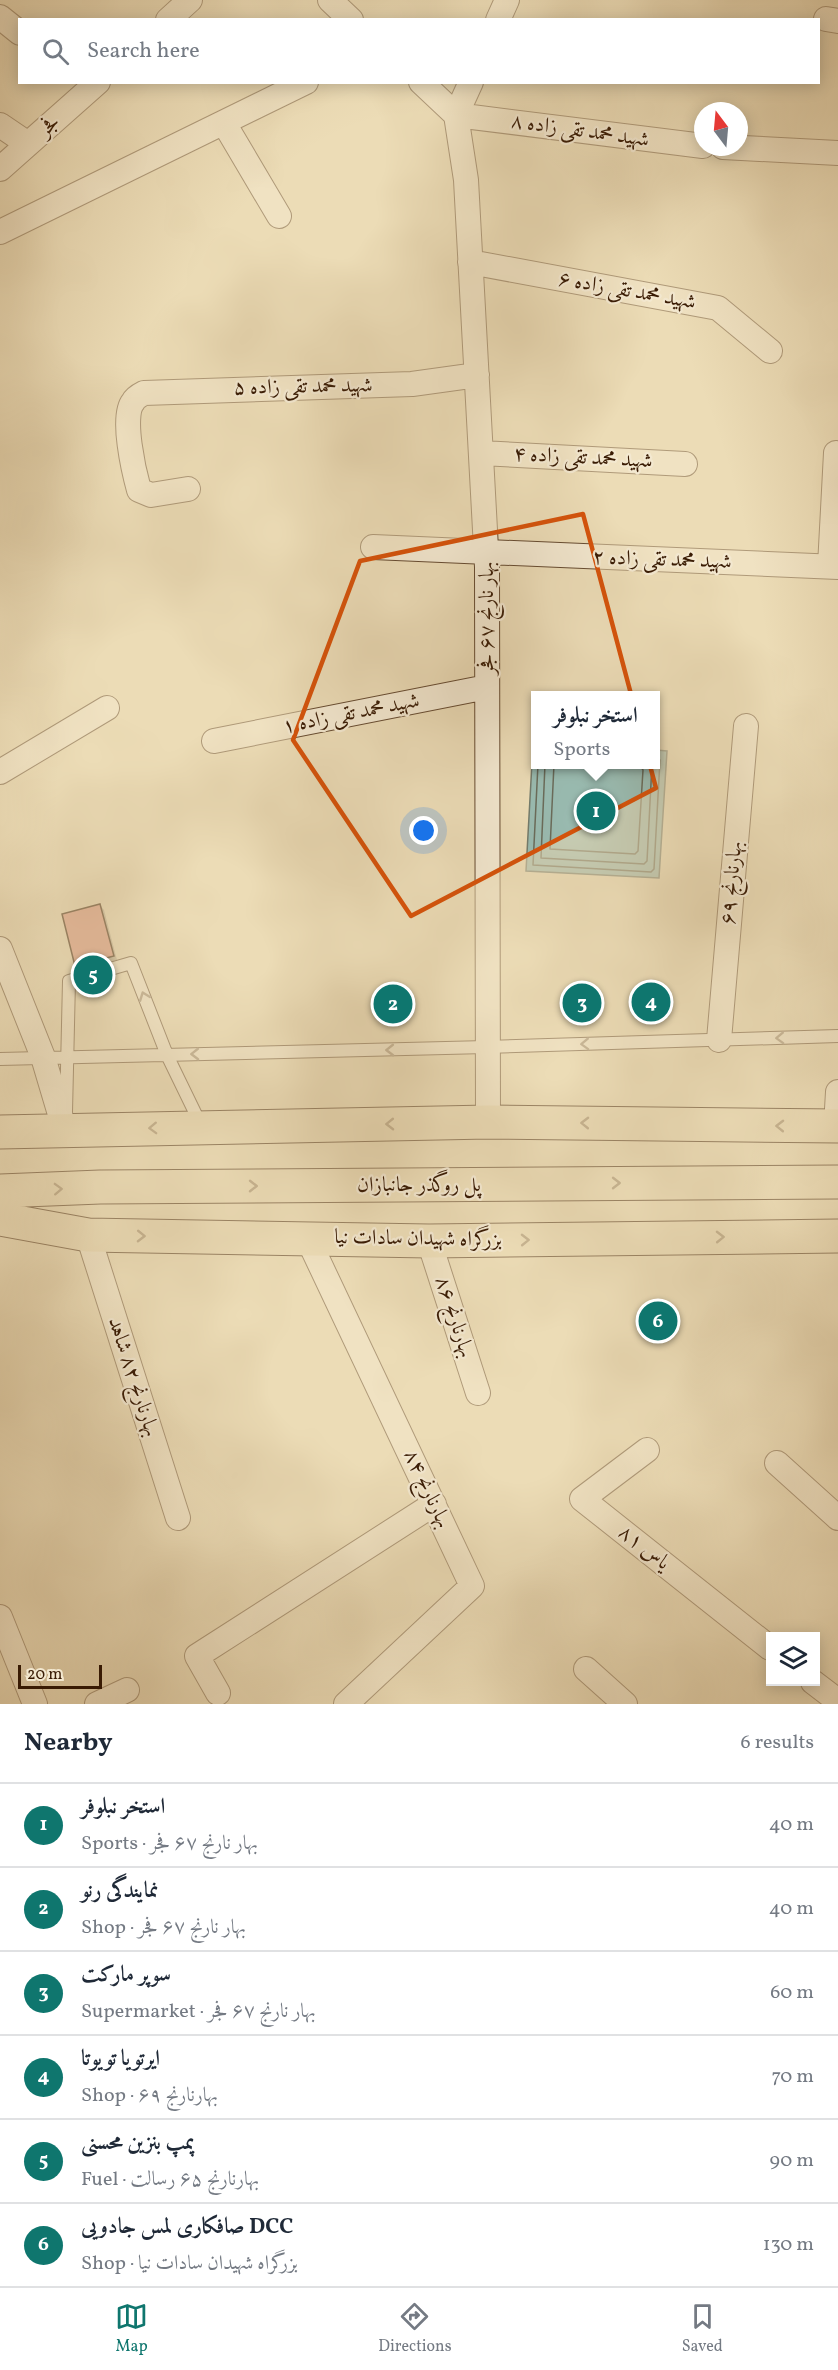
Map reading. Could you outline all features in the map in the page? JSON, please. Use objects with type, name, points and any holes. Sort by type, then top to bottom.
[{"type":"highway","points":[[0,1131],[488,1122],[837,1126]]},
{"type":"highway","name":"پل روگذر جانبازان","points":[[0,1191],[112,1187],[838,1182]]},
{"type":"highway","name":"بزرگراه شهیدان سادات نیا","points":[[0,1219],[88,1235],[307,1237],[429,1241],[838,1236]]},
{"type":"street","points":[[170,18],[190,0]]},
{"type":"street","points":[[330,0],[349,18]]},
{"type":"street","points":[[499,18],[507,0]]},
{"type":"street","points":[[0,16],[18,31]]},
{"type":"street","points":[[0,232],[302,84]]},
{"type":"street","points":[[423,84],[456,115],[470,84]]},
{"type":"street","name":"فجر","points":[[0,170],[89,85]]},
{"type":"street","name":"شهید محمد تقی زاده ۸","points":[[456,115],[694,145]]},
{"type":"street","name":"بهار نارنج ۶۷ فجر","points":[[456,115],[466,180],[487,553],[486,1047],[488,1122]]},
{"type":"street","points":[[224,123],[279,216]]},
{"type":"street","points":[[0,125],[28,144]]},
{"type":"street","points":[[748,148],[838,153]]},
{"type":"street","name":"شهید محمد تقی زاده ۶","points":[[470,262],[718,308],[770,351]]},
{"type":"street","name":"شهید محمد تقی زاده ۵","points":[[188,489],[151,495],[139,490],[134,473],[128,417],[132,402],[144,393],[412,384],[477,375]]},
{"type":"street","name":"شهید محمد تقی زاده ۴","points":[[481,453],[685,464]]},
{"type":"street","points":[[834,567],[836,453]]},
{"type":"street","name":"شهید محمد تقی زاده ۲","points":[[373,547],[834,567]]},
{"type":"street","name":"شهید محمد تقی زاده ۱","points":[[214,741],[488,687]]},
{"type":"street","points":[[0,772],[107,708]]},
{"type":"street","name":"بهارنارنج ۶۹","points":[[719,1040],[746,726]]},
{"type":"street","points":[[0,949],[43,1057],[65,1131]]},
{"type":"street","points":[[837,1126],[838,1092]]},
{"type":"street","name":"بهارنارنج ۸۲ شاهد","points":[[88,1235],[178,1518]]},
{"type":"street","name":"بهارنارنج ۸۴","points":[[307,1237],[472,1586],[346,1704]]},
{"type":"street","name":"بهارنارنج ۸۶","points":[[429,1241],[478,1393]]},
{"type":"street","name":"یاس ۸۱","points":[[647,1450],[582,1499],[766,1644]]},
{"type":"street","points":[[777,1463],[838,1518]]},
{"type":"street","points":[[218,1693],[198,1656],[434,1504]]},
{"type":"street","points":[[0,1617],[35,1704]]},
{"type":"street","points":[[586,1669],[625,1704]]},
{"type":"street","points":[[818,1686],[838,1701]]},
{"type":"street","points":[[97,1704],[127,1690]]},
{"type":"lane","points":[[65,1131],[69,1058],[69,981],[131,963],[167,1055],[201,1126]]},
{"type":"lane","points":[[0,1059],[838,1036]]},
{"type":"highlighted area","points":[[583,514],[656,788],[411,916],[293,740],[360,561]]},
{"type":"water","points":[[660,750],[667,751],[659,878],[526,871],[532,769],[660,769]]},
{"type":"building","points":[[100,904],[114,956],[75,966],[62,914]]},
{"type":"place","name":"استخر نبلوفر","points":[[596,811]]},
{"type":"place","name":"پمپ بنزین محسنی","points":[[93,975]]},
{"type":"place","name":"ایرتویا تویوتا","points":[[651,1002]]},
{"type":"place","name":"سوپر مارکت","points":[[582,1003]]},
{"type":"place","name":"نمایندگی رنو","points":[[393,1004]]},
{"type":"place","name":"صافکاری لمس جادویی DCC","points":[[658,1321]]}]
